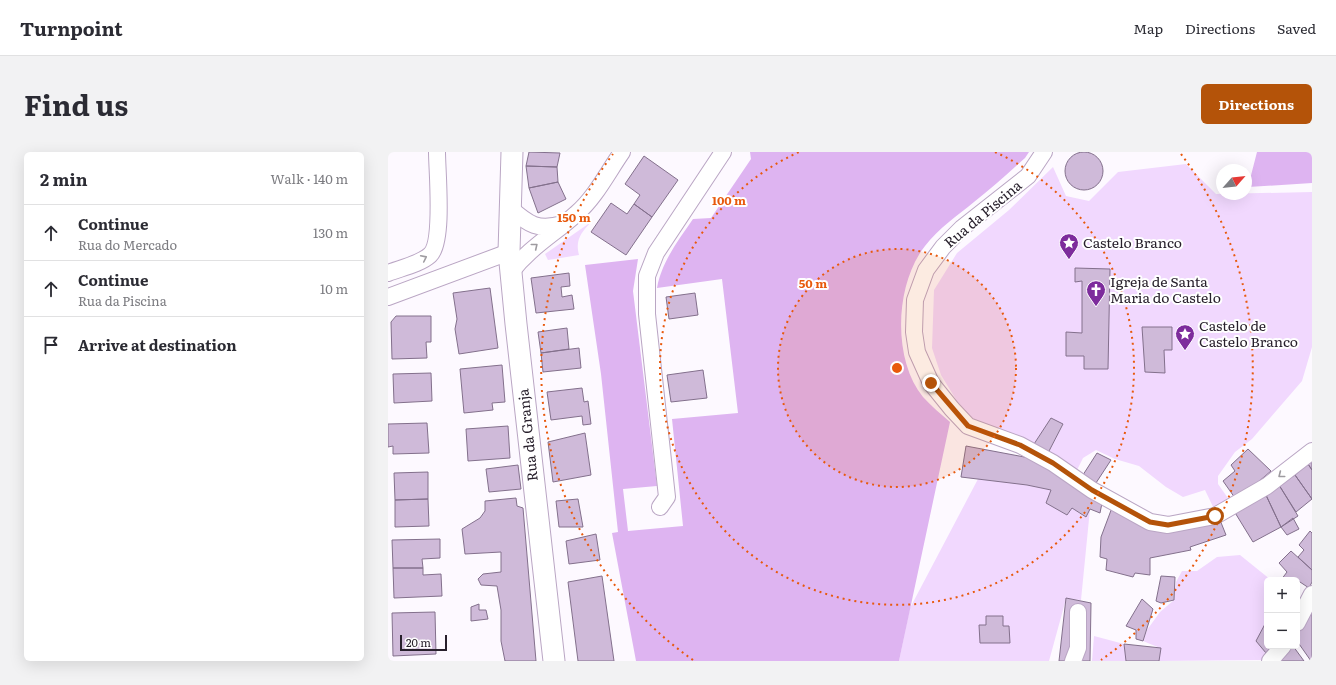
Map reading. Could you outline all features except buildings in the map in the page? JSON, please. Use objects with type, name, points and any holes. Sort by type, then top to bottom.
[{"type":"main road","name":"Rua da Granja","points":[[501,152],[501,166],[510,208]]},
{"type":"main road","name":"Rua da Granja","points":[[512,152],[510,256],[554,661]]},
{"type":"street","points":[[388,273],[426,258],[432,254],[436,247],[439,228],[437,152]]},
{"type":"street","points":[[388,297],[510,256],[521,258],[576,215],[586,204],[622,152]]},
{"type":"street","points":[[660,507],[667,497],[647,314],[647,276],[656,253],[723,152]]},
{"type":"street","name":"Rua da Piscina","points":[[1044,152],[1028,176],[962,228],[943,247],[926,270],[915,300],[914,332],[917,352],[931,383],[952,409],[968,426],[1020,445],[1046,459],[1092,490],[1150,522],[1168,525],[1215,516],[1267,486],[1312,452]]},
{"type":"street","points":[[510,208],[522,219],[534,226],[548,228],[563,224]]},
{"type":"street","points":[[510,256],[525,232],[534,226]]},
{"type":"street","points":[[1300,617],[1311,597]]},
{"type":"street","points":[[1073,661],[1078,648],[1078,612]]},
{"type":"street","points":[[1270,661],[1280,649]]},
{"type":"shaded area","points":[[750,152],[1029,152],[1025,158],[1006,175],[981,197],[948,222],[930,240],[915,262],[908,280],[903,300],[901,322],[902,343],[906,363],[913,381],[923,397],[950,422],[899,661],[636,661],[612,533],[618,532],[601,374],[585,265],[638,259],[633,291],[657,486],[623,489],[628,531],[683,526],[672,419],[738,413],[722,279],[657,288],[659,278],[667,260],[682,235],[693,219],[711,218],[751,159]]},
{"type":"shaded area","points":[[1257,152],[1312,152],[1312,183],[1252,187],[1252,171]]},
{"type":"shaded area","points":[[1186,164],[1216,194],[1216,200],[1252,200],[1252,193],[1312,192],[1312,347],[1302,381],[1252,439],[1235,452],[1218,476],[1218,484],[1230,501],[1215,511],[1205,490],[1183,497],[1166,487],[1139,466],[1115,459],[1096,450],[1083,458],[1077,470],[1048,453],[1063,425],[1051,418],[1034,444],[966,416],[941,375],[932,348],[934,290],[957,253],[1009,210],[1053,167],[1066,196],[1089,201],[1118,172]]},
{"type":"shaded area","points":[[591,222],[584,230],[578,241],[579,255],[548,260],[545,254]]},
{"type":"shaded area","points":[[978,479],[1027,485],[1051,490],[1046,503],[1067,515],[1072,508],[1085,517],[1090,509],[1081,600],[1066,599],[1049,661],[899,661],[910,608]]},
{"type":"shaded area","points":[[1240,555],[1267,577],[1264,577],[1264,630],[1256,641],[1266,653],[1263,660],[1159,661],[1160,648],[1143,641],[1147,630],[1160,612],[1174,600],[1176,582],[1182,571],[1197,571],[1217,557]]},
{"type":"shaded area","points":[[1094,636],[1124,644],[1126,661],[1092,661]]},
{"type":"place","name":"Castelo Branco","points":[[1069,260]]},
{"type":"place","name":"Igreja de Santa Maria do Castelo","points":[[1096,307]]},
{"type":"place","name":"Castelo de Castelo Branco","points":[[1185,351]]},
{"type":"route","points":[[931,383],[968,426],[1020,445],[1053,463],[1092,490],[1113,500],[1150,522],[1168,525],[1215,516]]}]
